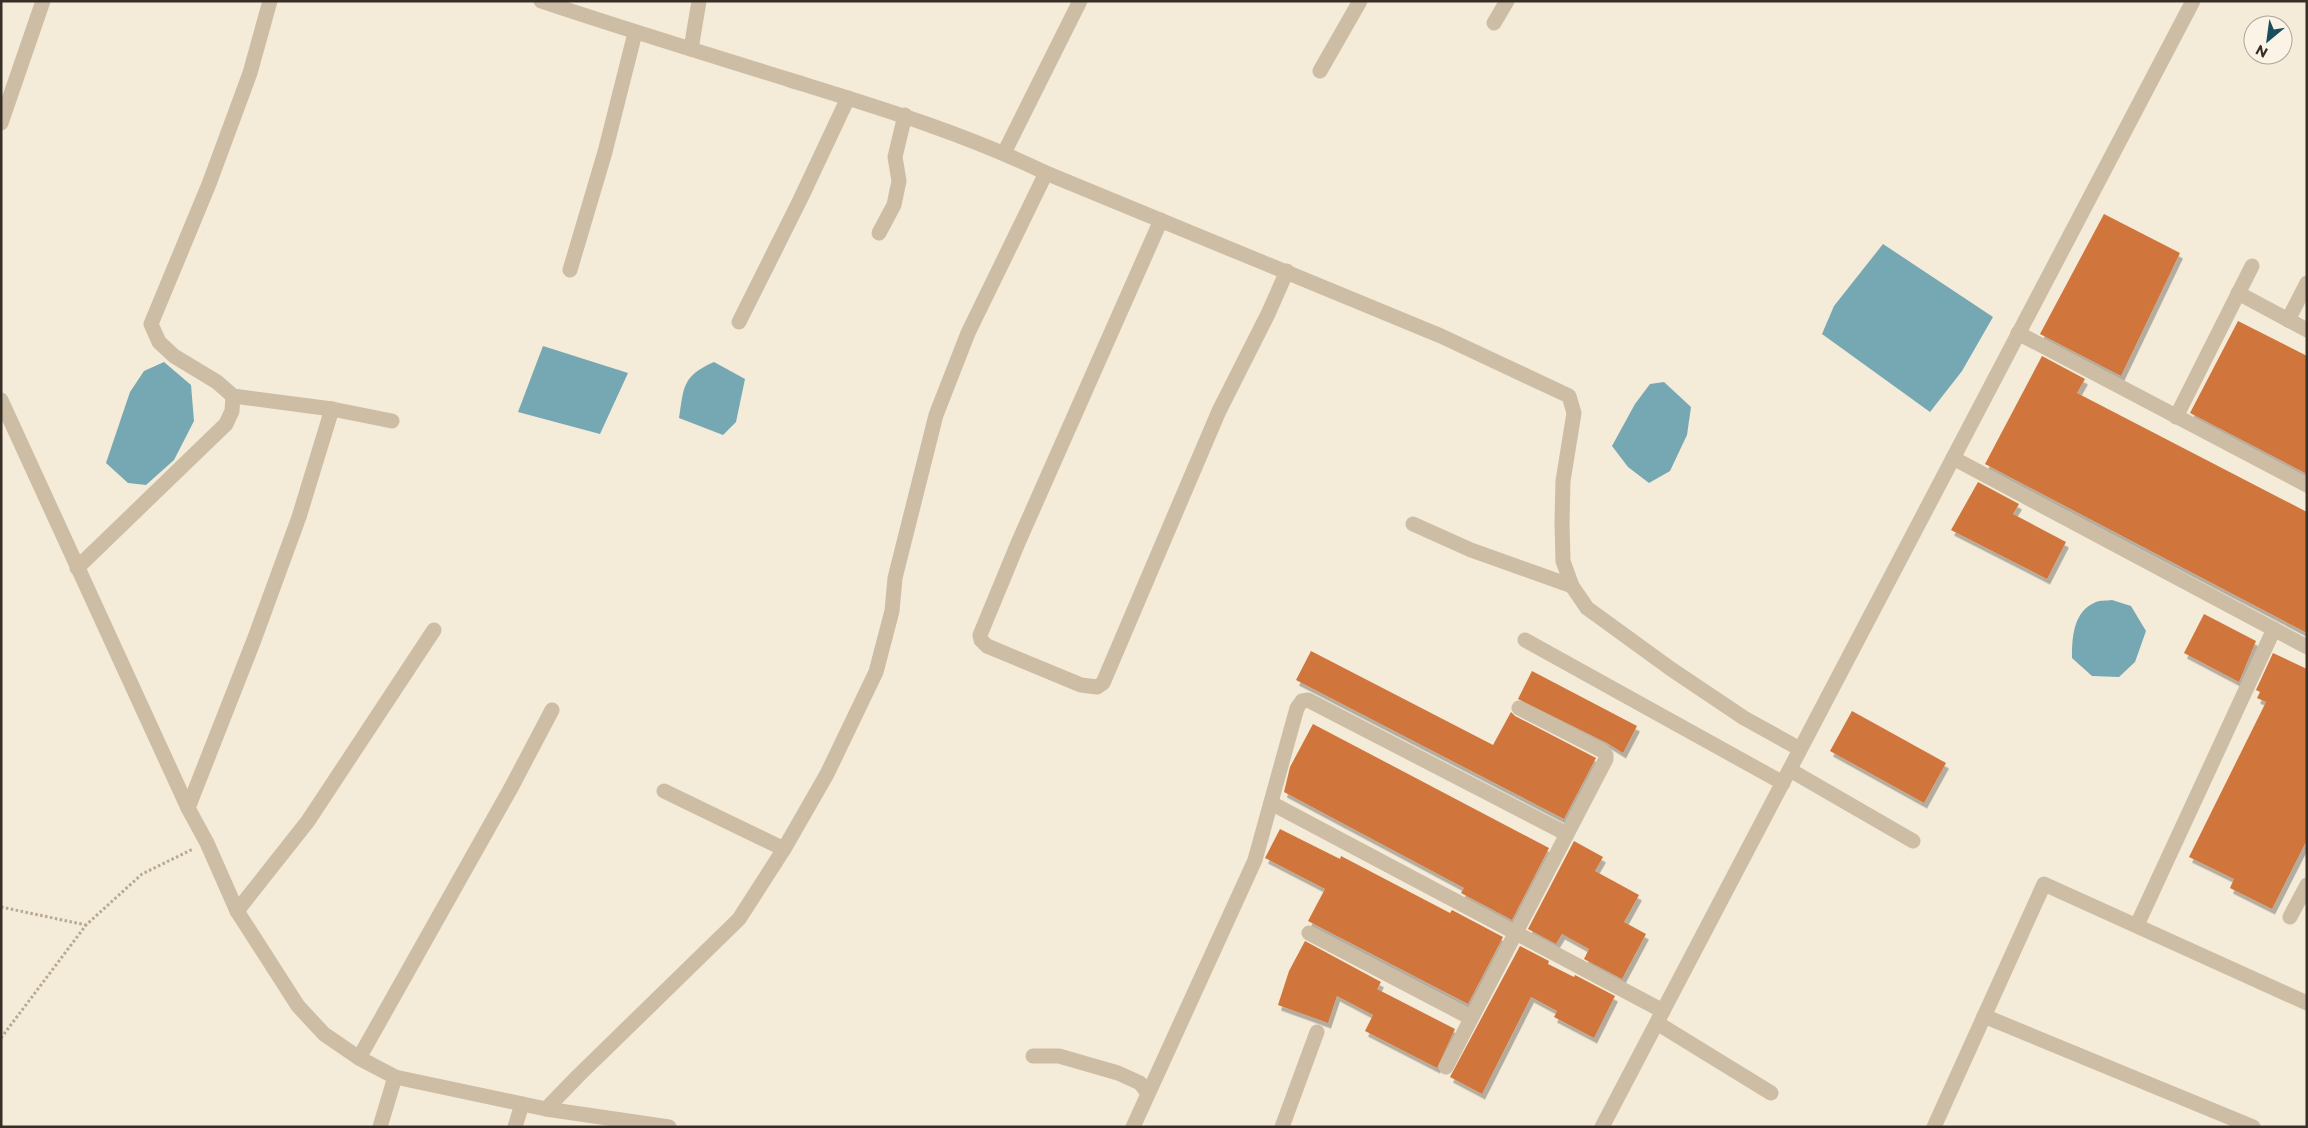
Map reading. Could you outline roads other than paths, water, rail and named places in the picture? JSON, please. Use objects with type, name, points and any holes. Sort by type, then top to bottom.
[{"type":"street","points":[[1,123],[43,1]]},
{"type":"street","points":[[270,1],[250,73],[209,184],[151,324],[159,342],[174,356],[217,382],[233,396],[332,409],[392,421]]},
{"type":"street","points":[[541,1],[634,33],[905,116],[1004,153],[1046,173],[1441,336],[1569,396],[1574,413],[1562,481],[1562,523],[1563,561],[1572,586],[1587,608],[1664,664],[1744,718],[1800,750]]},
{"type":"street","points":[[690,49],[699,1]]},
{"type":"street","points":[[1004,153],[1080,1]]},
{"type":"street","points":[[1320,70],[1360,1]]},
{"type":"street","points":[[1494,23],[1506,1]]},
{"type":"street","points":[[1602,1127],[2193,1]]},
{"type":"street","points":[[570,270],[605,152],[634,33]]},
{"type":"street","points":[[739,322],[848,98]]},
{"type":"street","points":[[879,233],[894,205],[899,181],[895,156],[905,116]]},
{"type":"street","points":[[546,1109],[739,919],[784,849],[827,774],[876,672],[892,611],[895,578],[936,415],[968,333],[1046,173]]},
{"type":"street","points":[[1161,220],[1018,543],[980,635],[981,640],[987,646],[1081,685],[1097,686],[1103,683],[1219,411],[1268,314],[1287,271]]},
{"type":"street","points":[[2176,417],[2252,266]]},
{"type":"street","points":[[2288,320],[2307,283]]},
{"type":"street","points":[[2238,293],[2307,330]]},
{"type":"street","points":[[2018,333],[2307,485]]},
{"type":"street","points":[[77,568],[226,424],[232,411],[233,396]]},
{"type":"street","points":[[1,400],[237,911],[298,1006],[324,1034],[359,1058],[395,1077],[546,1109],[669,1127]]},
{"type":"street","points":[[188,808],[254,640],[296,526],[332,409]]},
{"type":"street","points":[[1953,458],[2307,647]]},
{"type":"street","points":[[1413,524],[1471,550],[1572,586]]},
{"type":"street","points":[[2137,925],[2274,629]]},
{"type":"street","points":[[237,911],[308,821],[434,630]]},
{"type":"street","points":[[1524,640],[1914,841]]},
{"type":"street","points":[[1133,1127],[1255,860],[1297,708],[1302,701],[1308,700],[1567,834]]},
{"type":"street","points":[[1446,1067],[1606,759],[1606,755],[1519,708]]},
{"type":"street","points":[[359,1058],[552,710]]},
{"type":"street","points":[[664,792],[784,849]]},
{"type":"street","points":[[1270,802],[1516,933],[1660,1017],[1771,1093]]},
{"type":"street","points":[[1934,1127],[2044,884],[2307,1003]]},
{"type":"street","points":[[2290,916],[2307,885]]},
{"type":"street","points":[[1309,933],[1472,1018]]},
{"type":"street","points":[[1984,1016],[2253,1127]]},
{"type":"street","points":[[1282,1127],[1318,1032]]},
{"type":"street","points":[[1033,1056],[1059,1056],[1118,1074],[1140,1083],[1148,1093]]},
{"type":"street","points":[[380,1127],[395,1077]]},
{"type":"street","points":[[515,1127],[522,1104]]},
{"type":"street","points":[[571,1112],[581,1127]]},
{"type":"water","points":[[1883,244],[1993,317],[1962,371],[1930,412],[1822,334],[1834,306]]},
{"type":"water","points":[[543,346],[628,373],[600,434],[518,412]]},
{"type":"water","points":[[164,362],[191,385],[194,421],[174,460],[146,485],[128,483],[106,463],[130,392],[144,371]]},
{"type":"water","points":[[714,362],[745,379],[736,422],[723,435],[679,418],[686,384],[696,372]]},
{"type":"water","points":[[1664,382],[1691,407],[1687,435],[1670,471],[1649,483],[1628,467],[1612,446],[1635,404],[1650,384]]},
{"type":"water","points":[[2112,600],[2131,606],[2146,631],[2135,662],[2119,677],[2092,676],[2072,658],[2075,626],[2078,618],[2088,606],[2098,601]]}]
